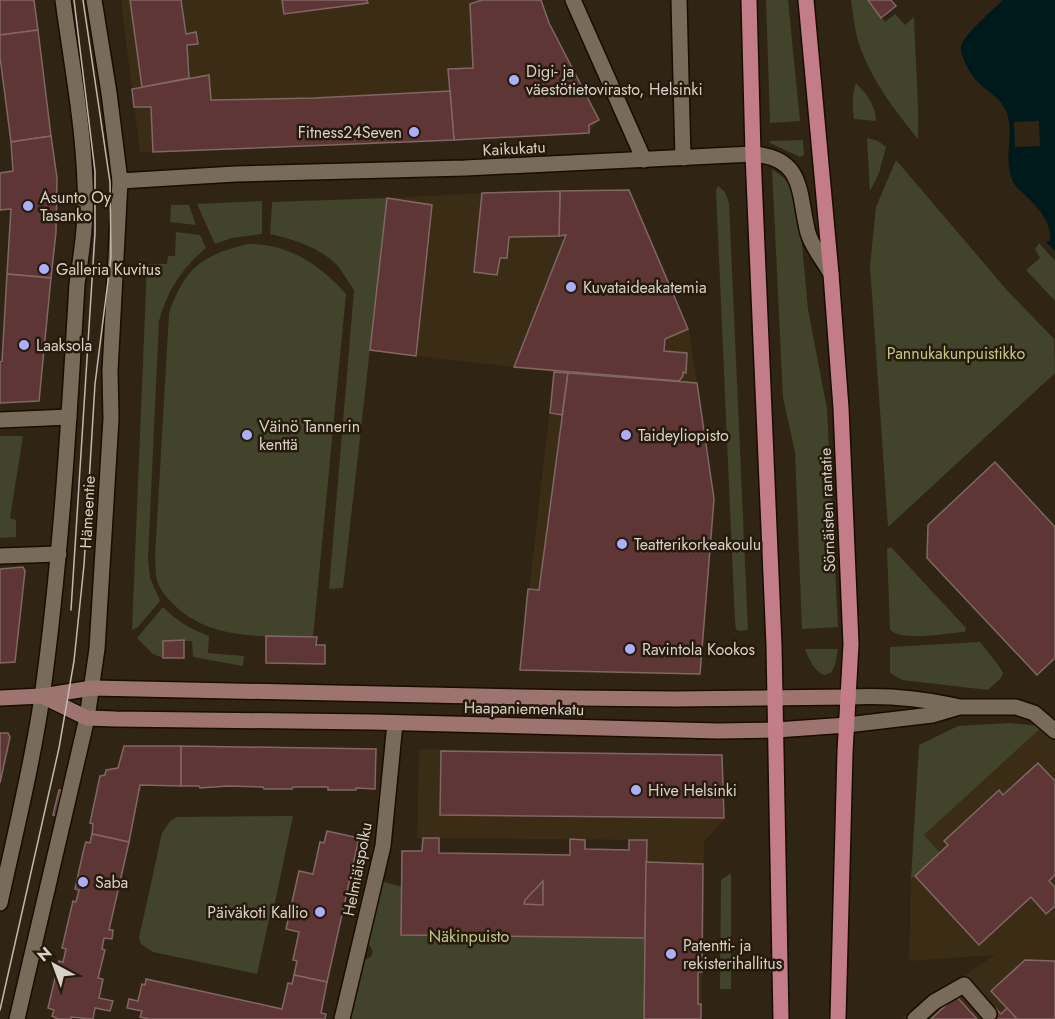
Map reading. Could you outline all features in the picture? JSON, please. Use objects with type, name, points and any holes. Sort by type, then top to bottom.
[{"type":"main road","points":[[749,0],[753,154],[776,697],[781,1019]]},
{"type":"main road","name":"Sörnäisten rantatie","points":[[806,0],[841,408],[851,644],[838,1019]]},
{"type":"main road","name":"Haapaniemenkatu","points":[[0,698],[42,696],[92,688],[608,699],[849,697]]},
{"type":"main road","points":[[42,696],[87,718]]},
{"type":"main road","name":"Haapaniemenkatu","points":[[87,718],[718,731],[847,725]]},
{"type":"street","name":"Hämeentie","points":[[0,903],[28,775],[42,696],[59,554],[77,284],[84,242],[86,184],[63,0]]},
{"type":"street","name":"Hämeentie","points":[[17,1019],[87,718],[98,649],[111,419],[110,371],[120,181],[94,0]]},
{"type":"street","points":[[573,0],[644,160]]},
{"type":"street","points":[[679,0],[683,158]]},
{"type":"street","name":"Kaikukatu","points":[[120,181],[769,155],[786,164],[801,187],[809,236],[831,274]]},
{"type":"street","points":[[0,420],[69,417]]},
{"type":"street","points":[[0,556],[59,554]]},
{"type":"street","name":"Haapaniemenkatu","points":[[849,697],[895,696],[929,700],[959,707],[1016,707],[1034,713],[1055,730]]},
{"type":"street","name":"Haapaniemenkatu","points":[[847,725],[932,715],[959,707]]},
{"type":"street","name":"Helmiäispolku","points":[[342,1019],[383,846],[395,723]]},
{"type":"street","points":[[915,1019],[934,1002],[964,985],[989,1014]]},
{"type":"shaded area","points":[[121,0],[541,0],[549,23],[599,120],[589,133],[185,149],[140,153]]},
{"type":"shaded area","name":"Taideyliopisto","points":[[629,190],[689,331],[714,499],[700,674],[520,670],[554,372],[370,350],[387,198],[482,193]]},
{"type":"shaded area","points":[[1043,726],[1055,731],[1055,1019],[900,1019],[995,955],[909,961],[911,879],[915,876],[924,835]]},
{"type":"shaded area","points":[[419,749],[722,755],[724,820],[704,842],[701,1019],[644,1019],[646,840],[417,838]]},
{"type":"green space","points":[[766,0],[788,0],[800,121],[770,123]]},
{"type":"green space","points":[[851,0],[868,0],[885,22],[895,14],[905,25],[914,17],[918,139],[891,103],[868,65],[857,37]]},
{"type":"green space","points":[[856,83],[870,100],[876,121],[854,119],[853,101]]},
{"type":"green space","points":[[867,138],[878,141],[886,147],[879,173],[870,191]]},
{"type":"green space","points":[[803,140],[804,155],[800,157],[770,143],[770,141]]},
{"type":"green space","name":"Pannukakunpuistikko","points":[[896,160],[1006,289],[1054,339],[1055,373],[888,527],[870,266],[876,207]]},
{"type":"green space","points":[[772,169],[792,188],[799,212],[808,309],[827,409],[838,627],[802,629],[795,452],[783,398]]},
{"type":"green space","points":[[718,186],[725,192],[729,203],[748,630],[739,631],[736,629],[735,622],[716,190]]},
{"type":"green space","points":[[387,198],[343,588],[329,589],[354,290],[338,266],[321,252],[287,238],[270,234],[272,202]]},
{"type":"green space","points":[[262,201],[262,234],[232,238],[215,244],[197,204]]},
{"type":"green space","points":[[171,205],[189,205],[196,225],[170,222]]},
{"type":"green space","points":[[176,232],[200,235],[206,248],[176,281],[159,321],[148,558],[150,578],[160,601],[138,627],[132,630],[147,264],[167,264],[168,256],[175,256]]},
{"type":"green space","points":[[1039,243],[1055,261],[1055,301],[1026,270],[1040,258],[1035,249]]},
{"type":"green space","name":"Väinö Tannerin kenttä","points":[[248,244],[276,247],[302,258],[326,274],[346,294],[313,637],[238,634],[203,624],[172,603],[161,589],[156,577],[155,557],[169,313],[182,285],[197,266],[218,253]]},
{"type":"green space","points":[[0,436],[23,436],[10,518],[16,520],[16,537],[0,538]]},
{"type":"green space","points":[[891,547],[966,628],[965,632],[905,636],[890,630],[887,549]]},
{"type":"green space","points":[[163,607],[184,624],[209,636],[208,653],[244,656],[243,666],[193,657],[192,641],[163,641],[163,658],[153,654],[137,638]]},
{"type":"green space","points":[[980,642],[1003,673],[1001,678],[988,690],[902,680],[890,673],[890,647]]},
{"type":"green space","points":[[805,649],[838,649],[831,673],[824,675],[817,671]]},
{"type":"green space","points":[[1008,723],[1043,726],[924,835],[940,853],[911,879],[919,745],[958,726]]},
{"type":"green space","points":[[293,816],[272,917],[270,915],[257,974],[153,952],[141,944],[139,938],[162,833],[170,821],[177,817]]},
{"type":"green space","name":"Näkinpuisto","points":[[423,838],[439,838],[439,853],[646,876],[644,1019],[349,1019],[364,960],[371,957],[372,953],[368,944],[381,881],[402,887],[402,851],[422,851]]},
{"type":"green space","points":[[731,873],[731,989],[720,989],[721,880]]},
{"type":"water","points":[[1003,0],[1055,0],[1055,251],[1046,242],[1050,241],[1047,222],[1034,204],[1017,188],[1011,177],[1008,159],[1010,131],[1007,113],[997,99],[973,77],[961,52],[967,36]]},
{"type":"pier","points":[[1039,121],[1040,146],[1015,147],[1014,122]]},
{"type":"building","points":[[0,0],[34,0],[38,30],[0,35]]},
{"type":"building","points":[[130,0],[181,0],[186,34],[196,32],[198,44],[187,45],[189,78],[142,87]]},
{"type":"building","points":[[282,0],[367,0],[368,3],[284,14]]},
{"type":"building","name":"Digi- ja väestötietovirasto, Helsinki","points":[[482,0],[541,0],[549,23],[599,120],[589,125],[589,133],[454,140],[448,69],[473,68],[470,4]]},
{"type":"building","points":[[868,0],[891,0],[896,6],[881,18]]},
{"type":"building","points":[[38,30],[51,136],[11,142],[0,57],[0,35]]},
{"type":"building","points":[[209,75],[211,100],[315,98],[450,91],[454,140],[153,152],[151,107],[134,107],[132,89]]},
{"type":"building","name":"Asunto Oy Tasanko","points":[[51,136],[57,178],[56,232],[51,278],[7,274],[11,209],[0,210],[0,173],[13,171],[11,142]]},
{"type":"building","name":"Kuvataideakatemia","points":[[629,190],[688,329],[665,339],[664,351],[687,353],[686,373],[683,372],[679,381],[514,367],[566,235],[559,236],[560,191]]},
{"type":"building","points":[[560,191],[559,236],[509,237],[507,258],[500,258],[497,275],[474,272],[482,193]]},
{"type":"building","points":[[387,198],[432,205],[416,356],[370,350]]},
{"type":"building","name":"Laaksola","points":[[7,274],[51,278],[39,401],[0,403],[0,362],[2,361]]},
{"type":"building","points":[[554,372],[568,373],[562,415],[550,413]]},
{"type":"building","name":"Teatterikorkeakoulu","points":[[568,373],[697,383],[714,499],[700,674],[520,670],[528,589],[539,590]]},
{"type":"building","points":[[995,462],[1055,527],[1055,658],[1037,675],[927,558],[928,525]]},
{"type":"building","points":[[23,567],[25,571],[15,662],[0,663],[0,569]]},
{"type":"building","points":[[266,636],[317,637],[316,645],[325,645],[325,664],[266,663]]},
{"type":"building","points":[[184,640],[184,658],[163,658],[163,641]]},
{"type":"building","points":[[0,733],[8,733],[10,737],[0,783]]},
{"type":"building","points":[[124,746],[181,746],[181,786],[140,785],[129,842],[92,834],[93,824],[90,823],[100,776],[105,775],[106,770],[118,768]]},
{"type":"building","points":[[181,746],[376,749],[375,789],[181,786]]},
{"type":"building","points":[[441,751],[722,755],[724,818],[440,815]]},
{"type":"building","points":[[1038,763],[1055,781],[1055,875],[1049,881],[1055,887],[1055,906],[1046,914],[1031,897],[979,945],[915,876],[948,845],[944,841],[999,790],[1003,795]]},
{"type":"building","points":[[59,790],[61,790],[56,816],[53,815]]},
{"type":"building","points":[[327,831],[359,838],[327,982],[294,975],[297,961],[293,960],[299,932],[286,929],[299,871],[313,874],[320,842],[324,843]]},
{"type":"building","points":[[92,834],[129,842],[109,930],[113,930],[112,939],[104,938],[102,949],[105,950],[98,978],[103,979],[99,998],[113,1001],[110,1011],[95,1008],[93,1019],[71,1017],[71,1019],[58,1019],[52,1016],[54,1010],[48,1008],[59,961],[63,962],[66,949],[62,948],[73,901],[76,902],[79,890],[75,889],[84,848],[86,842],[90,843]]},
{"type":"building","points":[[423,838],[439,838],[439,853],[570,855],[570,839],[585,840],[585,849],[629,850],[629,840],[647,840],[645,938],[401,935],[402,851],[422,851]]},
{"type":"building","points":[[646,862],[703,864],[702,972],[698,972],[698,1004],[701,1004],[701,1019],[644,1019]]},
{"type":"building","points":[[543,881],[543,905],[524,904],[525,900]]},
{"type":"building","points":[[1025,960],[1055,961],[1055,1019],[1017,1019],[991,991]]},
{"type":"building","points":[[294,975],[327,982],[321,1013],[326,1014],[325,1019],[149,1019],[140,1017],[142,1011],[127,1008],[129,999],[138,1001],[142,984],[145,985],[146,979],[282,1009],[288,983],[292,984]]},
{"type":"building","points":[[956,996],[977,1019],[931,1019]]},
{"type":"building","points":[[995,1008],[1001,1014],[1007,1008],[1017,1019],[983,1019]]},
{"type":"tram line","points":[[71,610],[95,233],[95,171],[74,0]]},
{"type":"tram line","points":[[0,1010],[59,748],[74,661],[84,565],[95,384],[111,257],[110,182],[83,0]]},
{"type":"place","name":"Digi- ja väestötietovirasto, Helsinki","points":[[514,80]]},
{"type":"place","name":"Fitness24Seven","points":[[414,132]]},
{"type":"place","name":"Asunto Oy Tasanko","points":[[28,206]]},
{"type":"place","name":"Galleria Kuvitus","points":[[44,269]]},
{"type":"place","name":"Kuvataideakatemia","points":[[571,287]]},
{"type":"place","name":"Laaksola","points":[[24,345]]},
{"type":"place","name":"Väinö Tannerin kenttä","points":[[247,435]]},
{"type":"place","name":"Taideyliopisto","points":[[626,435]]},
{"type":"place","name":"Teatterikorkeakoulu","points":[[622,544]]},
{"type":"place","name":"Ravintola Kookos","points":[[630,649]]},
{"type":"place","name":"Hive Helsinki","points":[[636,790]]},
{"type":"place","name":"Saba","points":[[83,882]]},
{"type":"place","name":"Päiväkoti Kallio","points":[[320,912]]},
{"type":"place","name":"Patentti- ja rekisterihallitus","points":[[671,954]]}]
